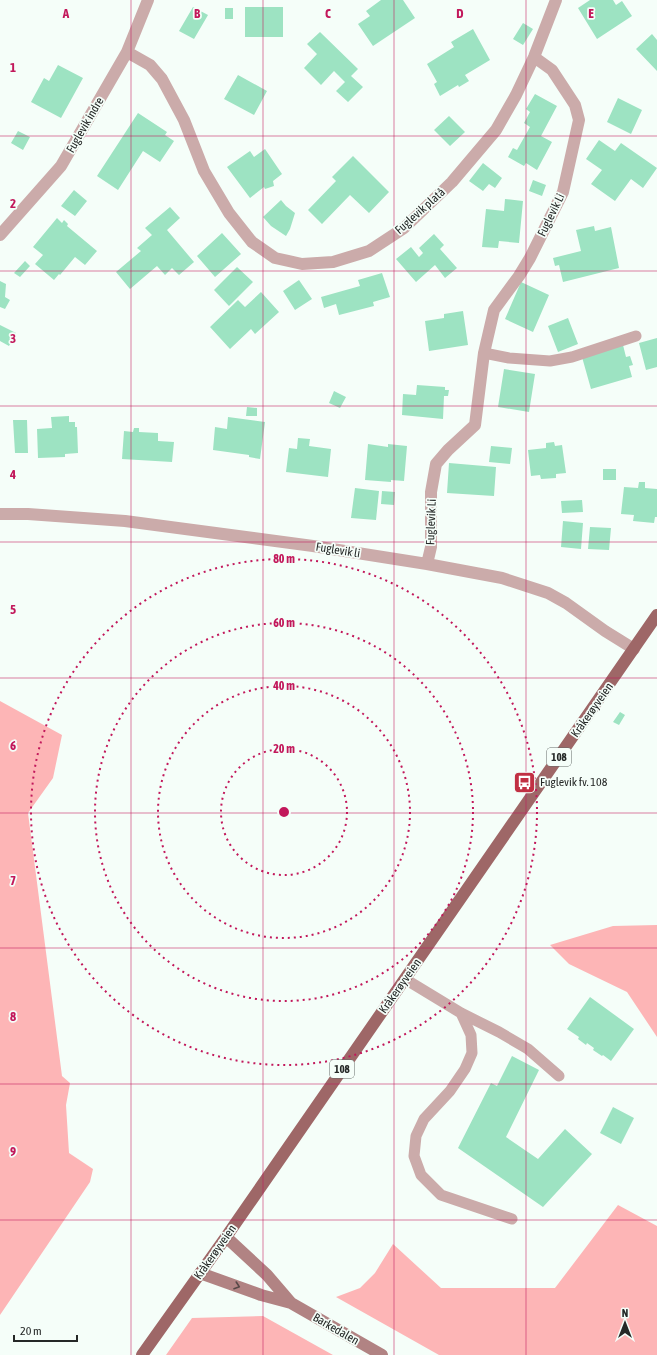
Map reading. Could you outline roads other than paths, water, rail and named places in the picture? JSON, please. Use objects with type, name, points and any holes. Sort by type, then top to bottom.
[{"type":"main road","name":"Kråkerøyveien","points":[[142,1355],[226,1238],[657,615]]},
{"type":"main road","name":"Barkedalen","points":[[226,1238],[267,1275],[291,1303]]},
{"type":"main road","name":"Barkedalen","points":[[200,1273],[261,1295],[291,1303],[382,1355]]},
{"type":"street","name":"Fuglevik indre","points":[[0,235],[61,166],[127,52],[148,0]]},
{"type":"street","name":"Fuglevik platå","points":[[127,52],[150,65],[162,80],[184,120],[204,171],[229,213],[252,242],[275,258],[302,264],[333,262],[369,251],[404,228],[452,182],[496,130],[516,95],[534,57],[556,0]]},
{"type":"street","name":"Fuglevik Li","points":[[427,564],[431,547],[431,492],[436,464],[448,450],[475,425],[484,353],[494,310],[519,276],[530,258],[563,192],[579,120],[575,105],[552,70],[534,57]]},
{"type":"street","name":"Fuglevik li","points":[[0,514],[28,514],[125,521],[313,546],[427,564],[502,578],[548,593],[566,603],[634,649]]},
{"type":"lane","points":[[484,353],[509,358],[550,361],[572,357],[636,336]]},
{"type":"lane","points":[[404,979],[461,1013],[499,1032],[528,1049],[559,1076]]},
{"type":"lane","points":[[461,1013],[471,1035],[472,1053],[465,1069],[450,1091],[424,1119],[416,1136],[414,1156],[421,1175],[441,1195],[512,1219]]},
{"type":"place","name":"Fuglevik fv. 108","points":[[525,782]]}]
